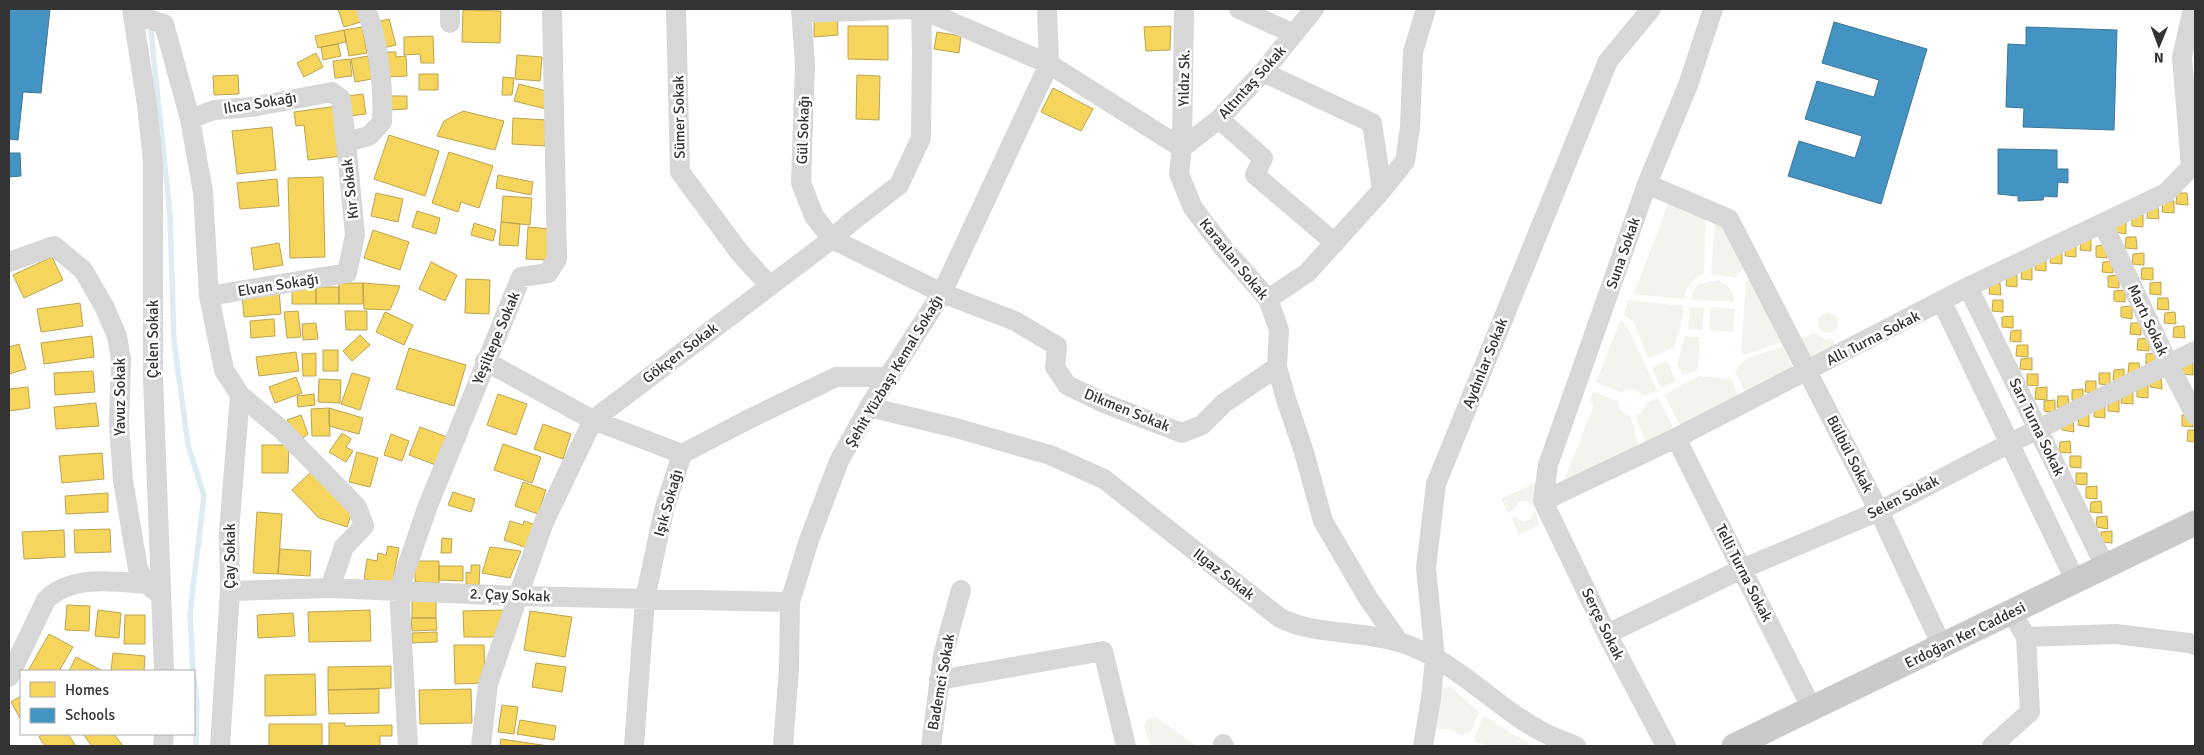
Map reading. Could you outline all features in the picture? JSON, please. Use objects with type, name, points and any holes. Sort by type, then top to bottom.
[{"type":"main road","name":"Erdoğan Ker Caddesi","points":[[1734,746],[2195,522]]},
{"type":"street","name":"Kır Sokak","points":[[347,273],[355,235],[346,142],[369,136],[382,122],[384,102],[380,72],[366,9]]},
{"type":"street","name":"Yeşiltepe Sokak","points":[[399,590],[427,508],[485,361],[521,277],[548,273],[557,259],[552,9]]},
{"type":"street","name":"Sümer Sokak","points":[[676,9],[680,172],[740,253],[769,286]]},
{"type":"street","points":[[801,11],[911,9]]},
{"type":"street","points":[[921,9],[1049,64],[1182,148]]},
{"type":"street","name":"Gökçen Sokak","points":[[481,746],[488,684],[518,596],[544,522],[593,420],[832,239],[899,185],[921,138],[921,9]]},
{"type":"street","name":"Şehit Yüzbaşı Kemal Sokağı","points":[[783,746],[789,668],[790,602],[809,540],[839,461],[869,407],[942,293],[1049,64],[1046,9]]},
{"type":"street","name":"Yıldız Sk.","points":[[1182,148],[1184,9]]},
{"type":"street","points":[[1239,9],[1294,34]]},
{"type":"street","name":"Altıntaş Sokak","points":[[1182,148],[1219,119],[1263,72],[1314,9]]},
{"type":"street","points":[[1268,299],[1307,273],[1382,190],[1405,161],[1410,128],[1413,52],[1426,9]]},
{"type":"street","name":"Aydınlar Sokak","points":[[1423,746],[1431,698],[1434,658],[1426,568],[1436,484],[1608,61],[1651,9]]},
{"type":"street","name":"Suna Sokak","points":[[1543,501],[1548,465],[1647,184],[1688,85],[1713,9]]},
{"type":"street","points":[[2192,9],[2182,57],[2193,167]]},
{"type":"street","name":"Gül Sokağı","points":[[801,11],[805,64],[801,184],[814,216],[832,239]]},
{"type":"street","points":[[133,12],[164,24],[190,119],[203,192],[209,296],[224,370],[240,395],[282,430],[357,507],[364,526],[344,546],[330,588]]},
{"type":"street","name":"Çelen Sokak","points":[[133,12],[147,105],[153,162],[153,378],[148,583],[164,670]]},
{"type":"street","points":[[1263,72],[1372,123],[1382,190]]},
{"type":"street","name":"Ilıca Sokağı","points":[[190,119],[214,110],[252,107],[332,92],[341,99],[346,142]]},
{"type":"street","points":[[1219,119],[1263,158],[1255,175],[1334,243]]},
{"type":"street","name":"Karaalan Sokak","points":[[1182,148],[1179,174],[1194,208],[1225,250],[1268,299],[1279,330],[1277,367],[1304,452],[1323,521],[1368,598],[1399,642]]},
{"type":"street","name":"Allı Turna Sokak","points":[[1543,501],[1676,438],[1968,287],[2166,193],[2193,167]]},
{"type":"street","name":"Bülbül Sokak","points":[[1647,184],[1729,219],[1879,511],[1942,646]]},
{"type":"street","name":"Martı Sokak","points":[[2103,224],[2169,365],[2195,414]]},
{"type":"street","name":"Dikmen Sokak","points":[[832,239],[942,293],[1015,321],[1057,346],[1055,367],[1067,385],[1106,404],[1182,433],[1202,425],[1224,403],[1277,367]]},
{"type":"street","name":"Yavuz Sokak","points":[[9,262],[54,246],[83,270],[104,306],[117,336],[121,360],[119,424],[123,480],[148,583]]},
{"type":"street","name":"Elvan Sokağı","points":[[209,296],[347,273]]},
{"type":"street","name":"Sarı Turna Sokak","points":[[1968,287],[2104,566]]},
{"type":"street","points":[[1942,302],[2008,444],[2075,580]]},
{"type":"street","name":"Selen Sokak","points":[[1607,634],[1742,569],[1879,511],[2008,444],[2195,351]]},
{"type":"street","points":[[485,361],[593,420],[682,454]]},
{"type":"street","name":"Işık Sokağı","points":[[634,746],[645,599],[664,510],[682,454],[836,377],[890,376]]},
{"type":"street","name":"Çay Sokak","points":[[220,746],[230,591],[229,532],[240,395]]},
{"type":"street","name":"Ilgaz Sokak","points":[[869,407],[956,428],[1059,459],[1104,479],[1280,618],[1296,626],[1399,642],[1434,658],[1516,716],[1562,741],[1576,746]]},
{"type":"street","name":"Telli Turna Sokak","points":[[1676,438],[1812,709]]},
{"type":"street","name":"Serçe Sokak","points":[[1543,501],[1607,634],[1666,746]]},
{"type":"street","points":[[9,677],[46,600],[52,594],[66,586],[86,583],[107,581],[148,583]]},
{"type":"street","name":"2. Çay Sokak","points":[[230,591],[330,588],[518,596],[790,602]]},
{"type":"street","points":[[399,590],[408,746]]},
{"type":"street","name":"Bademci Sokak","points":[[931,746],[942,655],[961,590]]},
{"type":"street","points":[[1992,746],[2030,712],[2026,637],[2012,612]]},
{"type":"street","points":[[2026,637],[2116,634],[2195,645]]},
{"type":"street","points":[[939,680],[1103,651],[1126,746]]},
{"type":"shaded area","points":[[1669,201],[1706,215],[1704,273],[1691,283],[1683,299],[1634,294]]},
{"type":"shaded area","points":[[1715,218],[1721,220],[1745,267],[1735,278],[1711,274]]},
{"type":"shaded area","points":[[1750,279],[1781,342],[1744,355],[1741,353],[1746,281]]},
{"type":"shaded area","points":[[1718,280],[1730,288],[1735,302],[1691,300],[1693,290],[1700,284]]},
{"type":"shaded area","points":[[1628,300],[1684,306],[1674,347],[1649,359],[1633,321],[1624,315]]},
{"type":"shaded area","points":[[1690,307],[1704,308],[1702,330],[1688,329]]},
{"type":"shaded area","points":[[1711,307],[1735,309],[1733,332],[1709,330]]},
{"type":"shaded area","points":[[1824,313],[1832,313],[1838,319],[1838,327],[1832,333],[1824,333],[1818,327],[1818,319]]},
{"type":"shaded area","points":[[1620,321],[1627,325],[1657,391],[1644,396],[1634,389],[1625,390],[1622,393],[1596,382]]},
{"type":"shaded area","points":[[1814,333],[1824,339],[1832,338],[1838,350],[1810,363],[1799,340]]},
{"type":"shaded area","points":[[1685,336],[1700,337],[1698,369],[1683,376],[1677,364]]},
{"type":"shaded area","points":[[1783,347],[1795,372],[1746,394],[1735,373],[1738,367],[1755,355]]},
{"type":"shaded area","points":[[1667,361],[1676,381],[1661,388],[1652,368]]},
{"type":"shaded area","points":[[1699,376],[1731,379],[1740,399],[1681,427],[1664,395]]},
{"type":"shaded area","points":[[1593,392],[1618,401],[1620,410],[1630,416],[1639,446],[1563,483],[1594,405],[1589,402]]},
{"type":"shaded area","points":[[1658,397],[1674,429],[1645,443],[1636,416],[1642,412],[1646,404]]},
{"type":"shaded area","points":[[1539,481],[1536,505],[1532,506],[1526,501],[1519,502],[1513,510],[1508,512],[1501,499]]},
{"type":"shaded area","points":[[1534,511],[1536,511],[1539,525],[1519,535],[1511,518],[1515,516],[1519,520],[1526,521],[1532,517]]},
{"type":"shaded area","points":[[1443,687],[1451,687],[1480,713],[1469,733],[1460,735],[1450,729],[1437,729],[1439,696]]},
{"type":"shaded area","points":[[1484,716],[1533,746],[1492,746],[1476,742],[1474,738]]},
{"type":"shaded area","points":[[1156,717],[1196,746],[1151,746],[1144,726],[1148,719]]},
{"type":"building: Homes","points":[[338,9],[357,9],[361,22],[344,27]]},
{"type":"building: Homes","points":[[463,10],[501,11],[500,43],[462,42]]},
{"type":"building: Homes","points":[[837,14],[838,35],[814,37],[814,15]]},
{"type":"building: Homes","points":[[389,19],[396,45],[379,49],[373,23]]},
{"type":"building: Homes","points":[[848,26],[888,26],[888,60],[848,59]]},
{"type":"building: Homes","points":[[1171,26],[1170,50],[1146,51],[1144,27]]},
{"type":"building: Homes","points":[[362,27],[367,53],[349,56],[344,30]]},
{"type":"building: Homes","points":[[344,30],[346,42],[318,48],[315,36]]},
{"type":"building: Homes","points":[[937,32],[961,36],[959,53],[934,49]]},
{"type":"building: Homes","points":[[433,36],[434,63],[421,63],[420,54],[404,55],[404,37]]},
{"type":"building: Homes","points":[[338,44],[341,56],[323,60],[321,47]]},
{"type":"building: Homes","points":[[385,52],[396,52],[396,57],[406,56],[407,76],[386,77]]},
{"type":"building: Homes","points":[[316,53],[323,67],[304,77],[297,63]]},
{"type":"building: Homes","points":[[517,55],[542,57],[540,81],[515,79]]},
{"type":"building: Homes","points":[[368,56],[372,79],[355,82],[351,59]]},
{"type":"building: Homes","points":[[350,59],[352,76],[335,78],[333,61]]},
{"type":"building: Homes","points":[[419,74],[438,74],[438,90],[419,90]]},
{"type":"building: Homes","points":[[238,75],[239,94],[214,95],[213,76]]},
{"type":"building: Homes","points":[[857,75],[880,76],[879,120],[856,119]]},
{"type":"building: Homes","points":[[503,77],[514,78],[512,95],[502,95]]},
{"type":"building: Homes","points":[[519,84],[550,92],[546,109],[514,101]]},
{"type":"building: Homes","points":[[1053,88],[1093,109],[1081,131],[1041,112]]},
{"type":"building: Homes","points":[[363,94],[366,114],[349,116],[347,96]]},
{"type":"building: Homes","points":[[386,96],[407,96],[407,109],[387,110]]},
{"type":"building: Homes","points":[[337,106],[343,156],[308,160],[304,125],[296,126],[294,112]]},
{"type":"building: Homes","points":[[463,111],[504,121],[495,150],[437,136],[444,121]]},
{"type":"building: Homes","points":[[513,118],[547,120],[545,146],[512,144]]},
{"type":"building: Homes","points":[[272,127],[276,170],[237,174],[232,131]]},
{"type":"building: Homes","points":[[389,135],[439,151],[425,196],[374,179]]},
{"type":"building: Homes","points":[[449,152],[493,166],[479,208],[461,202],[458,212],[432,203]]},
{"type":"building: Homes","points":[[498,175],[533,182],[531,195],[496,188]]},
{"type":"building: Homes","points":[[323,177],[325,257],[290,258],[288,178]]},
{"type":"building: Homes","points":[[277,179],[279,206],[240,209],[237,183]]},
{"type":"building: Homes","points":[[376,193],[403,199],[398,222],[371,216]]},
{"type":"building: Homes","points":[[2177,193],[2187,193],[2188,205],[2176,204]]},
{"type":"building: Homes","points":[[503,196],[532,198],[530,225],[501,222]]},
{"type":"building: Homes","points":[[2163,201],[2174,201],[2174,213],[2162,212]]},
{"type":"building: Homes","points":[[2158,207],[2159,219],[2147,218],[2148,208]]},
{"type":"building: Homes","points":[[417,211],[440,218],[436,234],[412,227]]},
{"type":"building: Homes","points":[[2132,215],[2143,215],[2143,227],[2132,226]]},
{"type":"building: Homes","points":[[2126,221],[2126,234],[2115,232],[2115,222]]},
{"type":"building: Homes","points":[[501,222],[520,224],[518,246],[499,245]]},
{"type":"building: Homes","points":[[474,223],[496,230],[493,241],[471,235]]},
{"type":"building: Homes","points":[[528,227],[550,229],[548,260],[526,259]]},
{"type":"building: Homes","points":[[373,230],[409,242],[400,270],[364,258]]},
{"type":"building: Homes","points":[[2126,237],[2136,237],[2137,249],[2125,248]]},
{"type":"building: Homes","points":[[2081,239],[2091,239],[2091,251],[2080,250]]},
{"type":"building: Homes","points":[[279,243],[283,265],[254,270],[251,248]]},
{"type":"building: Homes","points":[[2076,245],[2076,257],[2065,256],[2066,246]]},
{"type":"building: Homes","points":[[2107,245],[2107,258],[2096,257],[2096,246]]},
{"type":"building: Homes","points":[[2062,251],[2062,264],[2050,263],[2051,252]]},
{"type":"building: Homes","points":[[2144,253],[2144,265],[2132,264],[2133,254]]},
{"type":"building: Homes","points":[[52,257],[63,280],[24,298],[13,275]]},
{"type":"building: Homes","points":[[2046,258],[2046,271],[2035,270],[2036,259]]},
{"type":"building: Homes","points":[[2113,261],[2113,273],[2102,272],[2103,262]]},
{"type":"building: Homes","points":[[431,262],[457,275],[445,301],[419,289]]},
{"type":"building: Homes","points":[[2032,267],[2032,280],[2021,279],[2022,268]]},
{"type":"building: Homes","points":[[2142,268],[2153,268],[2153,280],[2141,279]]},
{"type":"building: Homes","points":[[2017,275],[2017,287],[2006,286],[2007,276]]},
{"type":"building: Homes","points":[[2119,275],[2119,288],[2108,287],[2108,276]]},
{"type":"building: Homes","points":[[466,279],[490,280],[489,314],[465,313]]},
{"type":"building: Homes","points":[[2161,282],[2161,295],[2150,294],[2150,283]]},
{"type":"building: Homes","points":[[339,283],[363,283],[363,304],[339,304]]},
{"type":"building: Homes","points":[[363,283],[400,286],[390,310],[364,309]]},
{"type":"building: Homes","points":[[2000,283],[2001,295],[1989,294],[1990,284]]},
{"type":"building: Homes","points":[[316,287],[339,287],[339,304],[316,304]]},
{"type":"building: Homes","points":[[292,288],[316,288],[316,304],[292,304]]},
{"type":"building: Homes","points":[[2125,290],[2125,302],[2114,301],[2114,291]]},
{"type":"building: Homes","points":[[279,291],[281,314],[244,317],[242,294]]},
{"type":"building: Homes","points":[[2158,298],[2168,298],[2169,310],[2157,309]]},
{"type":"building: Homes","points":[[1993,300],[2003,300],[2003,312],[1992,311]]},
{"type":"building: Homes","points":[[80,303],[83,326],[41,332],[37,309]]},
{"type":"building: Homes","points":[[2132,306],[2132,319],[2121,317],[2121,307]]},
{"type":"building: Homes","points":[[298,311],[301,337],[287,338],[284,312]]},
{"type":"building: Homes","points":[[345,311],[367,311],[367,330],[346,330]]},
{"type":"building: Homes","points":[[385,312],[413,325],[404,345],[376,332]]},
{"type":"building: Homes","points":[[2175,312],[2176,324],[2164,323],[2165,313]]},
{"type":"building: Homes","points":[[2013,316],[2013,328],[2002,327],[2002,317]]},
{"type":"building: Homes","points":[[274,319],[275,336],[251,338],[250,321]]},
{"type":"building: Homes","points":[[316,323],[318,339],[303,340],[302,324]]},
{"type":"building: Homes","points":[[2131,323],[2141,323],[2141,335],[2130,334]]},
{"type":"building: Homes","points":[[2184,326],[2185,338],[2173,337],[2174,327]]},
{"type":"building: Homes","points":[[2021,330],[2021,342],[2010,341],[2011,331]]},
{"type":"building: Homes","points":[[360,335],[370,345],[352,361],[343,351]]},
{"type":"building: Homes","points":[[92,336],[94,357],[44,364],[41,343]]},
{"type":"building: Homes","points":[[2149,338],[2149,351],[2137,350],[2138,339]]},
{"type":"building: Homes","points":[[19,344],[26,369],[9,374],[9,347]]},
{"type":"building: Homes","points":[[2017,345],[2028,345],[2028,357],[2016,356]]},
{"type":"building: Homes","points":[[409,348],[466,365],[454,406],[396,389]]},
{"type":"building: Homes","points":[[323,350],[338,350],[338,371],[323,371]]},
{"type":"building: Homes","points":[[296,352],[299,371],[259,376],[256,357]]},
{"type":"building: Homes","points":[[316,353],[316,376],[303,376],[302,354]]},
{"type":"building: Homes","points":[[2157,353],[2157,365],[2146,364],[2146,354]]},
{"type":"building: Homes","points":[[2032,358],[2032,370],[2020,369],[2021,359]]},
{"type":"building: Homes","points":[[2129,363],[2139,363],[2140,375],[2128,374]]},
{"type":"building: Homes","points":[[2193,363],[2193,375],[2182,374],[2183,364]]},
{"type":"building: Homes","points":[[2124,369],[2124,382],[2113,380],[2114,370]]},
{"type":"building: Homes","points":[[93,371],[95,392],[55,395],[54,373]]},
{"type":"building: Homes","points":[[352,373],[370,378],[360,410],[341,404]]},
{"type":"building: Homes","points":[[2099,373],[2110,373],[2110,385],[2099,384]]},
{"type":"building: Homes","points":[[2027,374],[2038,374],[2038,386],[2027,385]]},
{"type":"building: Homes","points":[[2161,376],[2162,389],[2150,387],[2151,377]]},
{"type":"building: Homes","points":[[296,377],[302,393],[275,403],[269,387]]},
{"type":"building: Homes","points":[[319,379],[341,380],[340,403],[318,402]]},
{"type":"building: Homes","points":[[2086,381],[2096,381],[2096,393],[2085,392]]},
{"type":"building: Homes","points":[[2148,385],[2148,398],[2137,397],[2137,386]]},
{"type":"building: Homes","points":[[28,387],[30,408],[9,411],[9,389]]},
{"type":"building: Homes","points":[[2047,387],[2047,400],[2035,399],[2036,388]]},
{"type":"building: Homes","points":[[2083,389],[2083,402],[2072,400],[2072,390]]},
{"type":"building: Homes","points":[[2133,392],[2133,404],[2121,403],[2122,393]]},
{"type":"building: Homes","points":[[314,394],[315,405],[298,407],[297,396]]},
{"type":"building: Homes","points":[[498,394],[527,404],[516,435],[487,425]]},
{"type":"building: Homes","points":[[2058,396],[2068,396],[2069,408],[2057,407]]},
{"type":"building: Homes","points":[[2055,400],[2055,413],[2044,411],[2044,401]]},
{"type":"building: Homes","points":[[2108,400],[2119,400],[2119,412],[2108,411]]},
{"type":"building: Homes","points":[[96,403],[99,426],[56,429],[54,407]]},
{"type":"building: Homes","points":[[2105,405],[2105,418],[2094,417],[2094,406]]},
{"type":"building: Homes","points":[[329,408],[363,418],[359,434],[329,426]]},
{"type":"building: Homes","points":[[329,408],[330,436],[312,436],[311,409]]},
{"type":"building: Homes","points":[[2089,414],[2089,427],[2078,425],[2079,415]]},
{"type":"building: Homes","points":[[301,415],[308,434],[299,441],[287,420]]},
{"type":"building: Homes","points":[[2182,415],[2193,415],[2193,427],[2182,426]]},
{"type":"building: Homes","points":[[2073,419],[2074,432],[2062,430],[2063,420]]},
{"type":"building: Homes","points":[[543,424],[571,434],[563,459],[534,449]]},
{"type":"building: Homes","points":[[420,427],[447,437],[436,465],[409,455]]},
{"type":"building: Homes","points":[[2188,430],[2195,430],[2195,442],[2187,441]]},
{"type":"building: Homes","points":[[342,433],[351,439],[346,447],[353,451],[346,462],[329,452]]},
{"type":"building: Homes","points":[[391,434],[409,441],[402,461],[384,455]]},
{"type":"building: Homes","points":[[2070,441],[2071,453],[2059,452],[2060,442]]},
{"type":"building: Homes","points":[[503,444],[541,457],[532,483],[494,470]]},
{"type":"building: Homes","points":[[262,445],[289,445],[288,473],[262,473]]},
{"type":"building: Homes","points":[[357,452],[378,458],[370,487],[349,482]]},
{"type":"building: Homes","points":[[102,453],[104,479],[62,483],[59,456]]},
{"type":"building: Homes","points":[[2070,456],[2081,456],[2081,468],[2070,467]]},
{"type":"building: Homes","points":[[312,471],[352,512],[347,527],[319,518],[292,490]]},
{"type":"building: Homes","points":[[2076,473],[2087,473],[2087,485],[2076,484]]},
{"type":"building: Homes","points":[[523,482],[546,490],[538,514],[515,506]]},
{"type":"building: Homes","points":[[2097,486],[2097,499],[2086,498],[2086,487]]},
{"type":"building: Homes","points":[[453,492],[475,499],[471,512],[448,505]]},
{"type":"building: Homes","points":[[108,493],[108,512],[66,514],[65,496]]},
{"type":"building: Homes","points":[[2101,501],[2102,513],[2090,512],[2091,502]]},
{"type":"building: Homes","points":[[257,512],[282,514],[278,574],[253,573]]},
{"type":"building: Homes","points":[[2107,516],[2108,529],[2096,527],[2097,517]]},
{"type":"building: Homes","points":[[510,521],[523,525],[524,521],[536,525],[528,548],[504,540]]},
{"type":"building: Homes","points":[[110,529],[111,552],[75,553],[74,530]]},
{"type":"building: Homes","points":[[64,530],[65,557],[24,559],[22,532]]},
{"type":"building: Homes","points":[[2112,531],[2112,543],[2101,542],[2101,532]]},
{"type":"building: Homes","points":[[442,538],[452,539],[451,553],[441,553]]},
{"type":"building: Homes","points":[[388,546],[399,548],[392,585],[364,579],[367,559],[377,561],[378,553],[386,555]]},
{"type":"building: Homes","points":[[490,547],[521,551],[510,578],[482,573]]},
{"type":"building: Homes","points":[[280,549],[311,551],[310,576],[278,574]]},
{"type":"building: Homes","points":[[415,561],[439,561],[439,583],[415,582]]},
{"type":"building: Homes","points":[[471,565],[480,565],[479,585],[466,584],[466,572],[471,573]]},
{"type":"building: Homes","points":[[439,566],[463,566],[463,581],[439,580]]},
{"type":"building: Homes","points":[[436,595],[436,618],[412,618],[412,596]]},
{"type":"building: Homes","points":[[67,605],[90,606],[89,631],[65,630]]},
{"type":"building: Homes","points":[[98,610],[121,613],[119,638],[95,636]]},
{"type":"building: Homes","points":[[370,610],[371,641],[309,642],[308,612]]},
{"type":"building: Homes","points":[[503,610],[496,637],[464,637],[463,611]]},
{"type":"building: Homes","points":[[530,611],[572,617],[565,657],[524,650]]},
{"type":"building: Homes","points":[[293,613],[295,636],[258,638],[257,615]]},
{"type":"building: Homes","points":[[125,615],[145,615],[145,644],[124,644]]},
{"type":"building: Homes","points":[[411,618],[436,618],[437,630],[412,631]]},
{"type":"building: Homes","points":[[437,632],[437,642],[412,643],[412,633]]},
{"type":"building: Homes","points":[[49,634],[73,647],[60,670],[29,670]]},
{"type":"building: Homes","points":[[454,645],[484,645],[485,683],[455,684]]},
{"type":"building: Homes","points":[[113,653],[145,656],[144,670],[111,670]]},
{"type":"building: Homes","points":[[76,657],[101,670],[70,670]]},
{"type":"building: Homes","points":[[536,663],[566,667],[562,692],[532,687]]},
{"type":"building: Homes","points":[[391,666],[391,688],[328,690],[328,667]]},
{"type":"building: Homes","points":[[315,674],[316,715],[265,716],[265,675]]},
{"type":"building: Homes","points":[[379,689],[379,713],[329,714],[328,690]]},
{"type":"building: Homes","points":[[471,689],[472,723],[420,724],[419,690]]},
{"type":"building: Homes","points":[[20,697],[20,718],[11,702]]},
{"type":"building: Homes","points":[[502,705],[518,707],[514,734],[498,732]]},
{"type":"building: Homes","points":[[520,720],[556,726],[554,740],[517,734]]},
{"type":"building: Homes","points":[[329,723],[345,723],[345,726],[392,725],[392,736],[380,736],[380,746],[329,746]]},
{"type":"building: Homes","points":[[269,724],[322,724],[322,746],[269,746]]},
{"type":"building: Homes","points":[[42,735],[69,735],[76,746],[45,746],[39,737]]},
{"type":"building: Homes","points":[[84,735],[115,735],[123,746],[92,746]]},
{"type":"building: Homes","points":[[501,739],[549,746],[500,746]]},
{"type":"building: Schools","points":[[9,9],[50,9],[41,93],[23,92],[18,140],[9,139]]},
{"type":"building: Schools","points":[[1834,22],[1927,49],[1881,204],[1788,176],[1799,141],[1855,158],[1862,136],[1805,119],[1817,81],[1874,97],[1879,80],[1822,63]]},
{"type":"building: Schools","points":[[2026,27],[2117,30],[2114,130],[2023,127],[2024,108],[2006,107],[2008,44],[2026,45]]},
{"type":"building: Schools","points":[[1998,149],[2057,150],[2057,169],[2068,169],[2068,183],[2058,182],[2057,197],[2044,196],[2043,200],[2018,201],[2018,196],[1998,194]]},
{"type":"building: Schools","points":[[9,153],[20,153],[21,176],[9,177]]},
{"type":"waterway","points":[[151,32],[170,214],[174,341],[188,445],[204,496],[190,613],[193,670]]},
{"type":"waterway","points":[[195,685],[197,702],[196,746]]}]
